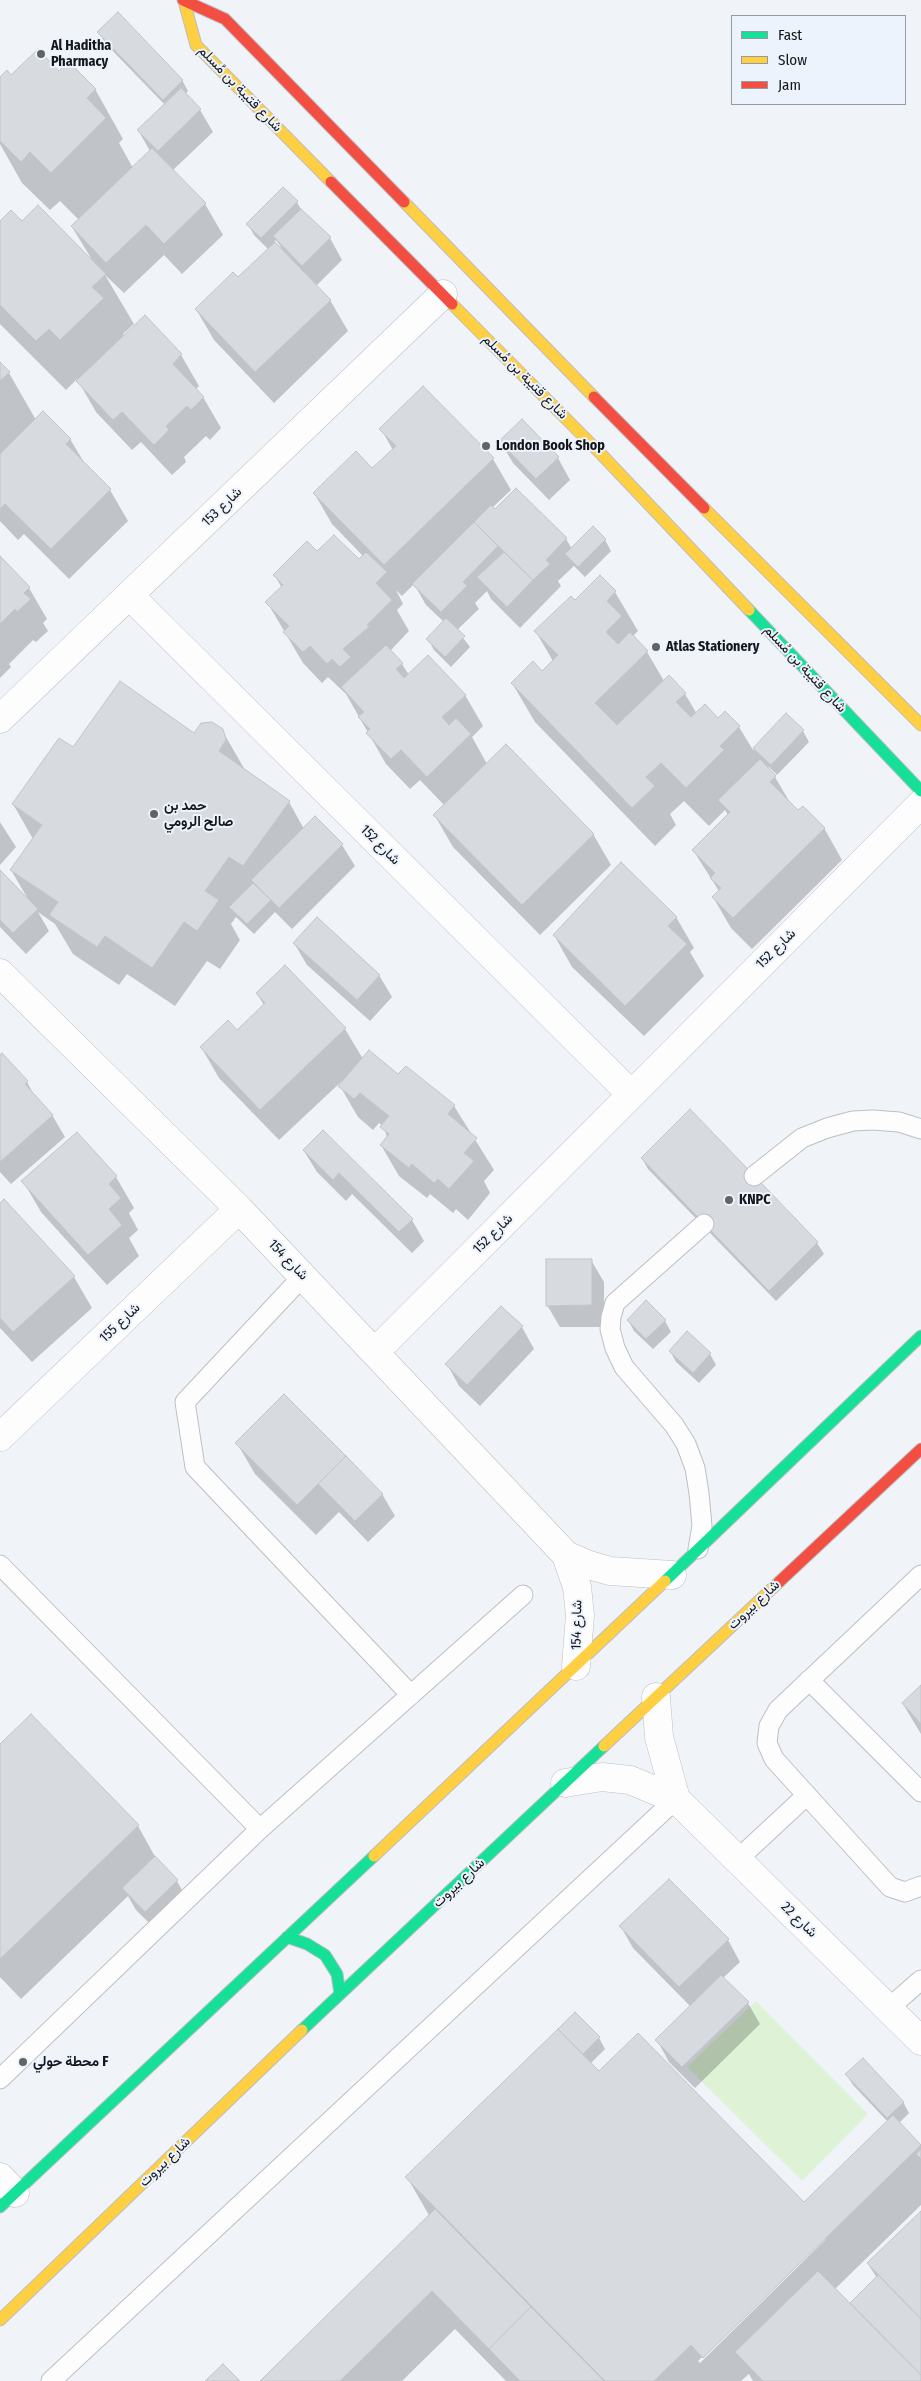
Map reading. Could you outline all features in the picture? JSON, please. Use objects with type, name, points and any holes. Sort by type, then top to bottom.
[{"type":"main road","name":"شارع قتيبة بن مُسلم","points":[[184,0],[196,45],[601,454],[921,791]]},
{"type":"main road","name":"شارع قتيبة بن مُسلم","points":[[184,0],[226,18],[663,467],[921,725]]},
{"type":"main road","points":[[5,2192],[287,1937],[672,1575],[921,1336]]},
{"type":"main road","name":"شارع بيروت","points":[[0,2320],[340,1994],[921,1448]]},
{"type":"main road","points":[[287,1937],[308,1944],[325,1955],[337,1974],[340,1994]]},
{"type":"street","name":"شارع 153","points":[[0,719],[443,294]]},
{"type":"street","name":"شارع 152","points":[[130,596],[631,1094]]},
{"type":"street","name":"شارع 152","points":[[376,1351],[921,804]]},
{"type":"street","name":"شارع 154","points":[[0,973],[239,1209],[376,1351],[566,1555],[589,1565],[610,1571],[672,1575]]},
{"type":"street","name":"شارع 155","points":[[0,1437],[239,1209]]},
{"type":"street","name":"شارع 154","points":[[566,1555],[577,1587],[580,1615],[576,1666]]},
{"type":"street","name":"شارع 22","points":[[656,1697],[663,1758],[676,1799]]},
{"type":"street","name":"شارع 22","points":[[565,1783],[602,1777],[630,1780],[676,1799],[921,2041]]},
{"type":"lane","points":[[754,1176],[802,1138],[828,1128],[853,1121],[873,1120],[900,1122],[921,1129]]},
{"type":"lane","points":[[698,1549],[702,1526],[700,1493],[695,1468],[686,1444],[674,1425],[624,1367],[610,1329],[611,1317],[616,1303],[704,1224]]},
{"type":"lane","points":[[303,1276],[186,1402],[195,1467],[411,1695]]},
{"type":"lane","points":[[0,1564],[260,1829]]},
{"type":"lane","points":[[921,1575],[778,1710],[769,1726],[767,1743],[774,1759],[890,1887],[905,1892],[921,1886]]},
{"type":"lane","points":[[0,2079],[260,1829],[523,1596]]},
{"type":"lane","points":[[809,1680],[921,1792]]},
{"type":"lane","points":[[737,1860],[807,1795]]},
{"type":"lane","points":[[50,2381],[676,1799]]},
{"type":"lane","points":[[889,2008],[921,1980]]},
{"type":"green space","points":[[756,2001],[868,2114],[802,2181],[687,2067]]},
{"type":"building","points":[[118,12],[183,80],[163,100],[97,32]]},
{"type":"building","points":[[38,49],[59,71],[68,61],[96,89],[87,98],[106,118],[51,173],[30,152],[21,162],[0,141],[0,77],[7,70],[11,75]]},
{"type":"building","points":[[181,88],[201,109],[158,151],[137,130]]},
{"type":"building","points":[[152,148],[206,203],[164,244],[146,225],[106,263],[71,226]]},
{"type":"building","points":[[283,187],[298,201],[261,238],[246,224]]},
{"type":"building","points":[[38,205],[106,274],[92,287],[104,298],[60,340],[49,329],[36,341],[0,305],[0,221],[11,210],[22,221]]},
{"type":"building","points":[[301,209],[331,237],[302,266],[273,236]]},
{"type":"building","points":[[275,242],[331,300],[255,372],[195,309],[233,272],[238,277]]},
{"type":"building","points":[[145,315],[182,354],[173,364],[204,397],[191,410],[187,406],[166,426],[169,430],[154,445],[122,412],[113,420],[76,381]]},
{"type":"building","points":[[0,362],[10,372],[0,381]]},
{"type":"building","points":[[423,386],[494,458],[384,565],[313,493],[356,451],[372,468],[396,446],[379,429]]},
{"type":"building","points":[[43,411],[71,439],[66,444],[111,489],[51,549],[5,504],[0,509],[0,454]]},
{"type":"building","points":[[522,419],[559,457],[536,479],[499,441]]},
{"type":"building","points":[[516,488],[567,538],[546,560],[550,564],[533,580],[474,522],[491,505],[495,509]]},
{"type":"building","points":[[474,522],[498,546],[463,582],[467,586],[441,612],[412,584]]},
{"type":"building","points":[[593,526],[606,539],[578,567],[565,554]]},
{"type":"building","points":[[334,535],[359,559],[366,552],[387,572],[376,583],[392,600],[367,625],[370,626],[343,649],[351,657],[340,667],[332,659],[327,664],[310,646],[303,652],[283,632],[289,626],[265,602],[283,585],[273,575],[307,541],[317,551]]},
{"type":"building","points":[[504,552],[533,580],[507,607],[477,577]]},
{"type":"building","points":[[0,556],[30,587],[24,593],[31,599],[17,612],[15,609],[0,624]]},
{"type":"building","points":[[600,575],[616,591],[607,601],[622,616],[606,632],[618,644],[630,632],[648,651],[595,703],[617,725],[669,675],[686,693],[676,702],[691,717],[705,704],[718,718],[725,711],[740,726],[720,746],[724,750],[686,788],[661,763],[646,777],[655,786],[632,808],[511,683],[533,661],[542,671],[558,655],[534,631],[571,596],[575,600]]},
{"type":"building","points":[[446,618],[465,636],[445,657],[426,639]]},
{"type":"building","points":[[386,645],[403,663],[396,669],[404,678],[428,655],[466,695],[442,717],[449,725],[456,718],[471,734],[427,777],[401,750],[391,759],[366,733],[370,729],[358,717],[364,712],[341,687]]},
{"type":"building","name":"حمد بن صالح الرومي","points":[[120,681],[194,733],[201,723],[212,722],[223,729],[226,740],[219,751],[290,801],[243,866],[229,857],[205,891],[219,900],[197,931],[184,922],[152,968],[105,936],[97,947],[49,915],[58,902],[10,870],[42,825],[12,804],[59,738],[73,747]]},
{"type":"building","points":[[786,713],[804,730],[771,765],[753,748]]},
{"type":"building","points":[[506,744],[594,834],[522,905],[433,815]]},
{"type":"building","points":[[760,759],[776,776],[770,782],[798,810],[803,806],[825,828],[733,918],[712,897],[721,888],[710,878],[715,873],[692,850],[730,812],[718,800]]},
{"type":"building","points":[[315,816],[343,844],[279,908],[251,880]]},
{"type":"building","points":[[621,862],[677,917],[668,926],[687,944],[625,1006],[553,935]]},
{"type":"building","points":[[0,870],[38,909],[13,933],[0,920]]},
{"type":"building","points":[[253,883],[271,900],[247,924],[229,907]]},
{"type":"building","points":[[317,917],[380,975],[357,1000],[293,943]]},
{"type":"building","points":[[285,965],[346,1028],[260,1110],[200,1047],[228,1020],[237,1030],[265,1003],[256,993]]},
{"type":"building","points":[[369,1050],[398,1074],[406,1066],[455,1105],[448,1114],[477,1138],[464,1153],[474,1161],[449,1189],[438,1179],[434,1183],[412,1164],[409,1168],[380,1145],[389,1134],[380,1127],[389,1116],[360,1093],[354,1099],[338,1086]]},
{"type":"building","points":[[2,1053],[28,1081],[25,1084],[53,1115],[0,1162],[0,1055]]},
{"type":"building","name":"KNPC","points":[[690,1109],[818,1242],[769,1291],[641,1158]]},
{"type":"building","points":[[323,1130],[413,1219],[399,1232],[339,1173],[333,1180],[303,1150]]},
{"type":"building","points":[[77,1132],[117,1176],[109,1184],[121,1198],[109,1209],[122,1225],[88,1255],[21,1181]]},
{"type":"building","points":[[4,1199],[75,1276],[13,1332],[0,1318],[0,1203]]},
{"type":"building","points":[[546,1259],[592,1259],[592,1305],[546,1306]]},
{"type":"building","points":[[646,1300],[666,1320],[646,1339],[627,1320]]},
{"type":"building","points":[[501,1306],[523,1326],[467,1385],[445,1364]]},
{"type":"building","points":[[687,1331],[711,1353],[693,1373],[669,1351]]},
{"type":"building","points":[[284,1394],[346,1456],[297,1505],[235,1443]]},
{"type":"building","points":[[346,1456],[383,1494],[355,1521],[318,1484]]},
{"type":"building","points":[[921,1685],[921,1724],[902,1703]]},
{"type":"building","points":[[31,1714],[139,1825],[0,1959],[0,1744]]},
{"type":"building","points":[[155,1856],[178,1880],[145,1912],[122,1888]]},
{"type":"building","points":[[669,1879],[729,1939],[679,1987],[619,1926]]},
{"type":"building","points":[[721,1975],[749,2002],[682,2067],[655,2040]]},
{"type":"building","points":[[575,2012],[600,2037],[583,2054],[558,2029]]},
{"type":"building","points":[[558,2029],[599,2071],[638,2033],[804,2202],[893,2115],[921,2145],[703,2358],[691,2345],[654,2381],[605,2381],[405,2177]]},
{"type":"building","points":[[863,2058],[904,2102],[887,2118],[845,2074]]},
{"type":"building","points":[[921,2149],[921,2159],[916,2154]]},
{"type":"building","points":[[435,2209],[531,2307],[489,2349],[432,2291],[340,2381],[260,2381]]},
{"type":"building","points":[[921,2211],[921,2319],[867,2263]]},
{"type":"building","points":[[818,2271],[921,2375],[921,2381],[763,2381],[735,2352]]},
{"type":"building","points":[[878,2275],[921,2319],[921,2375],[850,2303]]},
{"type":"building","points":[[531,2307],[604,2381],[520,2381],[489,2349]]},
{"type":"building","points":[[223,2364],[240,2381],[205,2381]]},
{"type":"traffic: fast","points":[[749,610],[921,791]]},
{"type":"traffic: fast","points":[[665,1581],[921,1336]]},
{"type":"traffic: fast","points":[[302,2030],[604,1746]]},
{"type":"traffic: fast","points":[[0,2207],[374,1856]]},
{"type":"traffic: fast","points":[[287,1937],[307,1944],[325,1955],[337,1974],[340,1994]]},
{"type":"traffic: slow","points":[[184,1],[196,45],[331,182]]},
{"type":"traffic: slow","points":[[404,202],[594,397]]},
{"type":"traffic: slow","points":[[452,304],[601,454],[749,610]]},
{"type":"traffic: slow","points":[[704,508],[921,725]]},
{"type":"traffic: slow","points":[[374,1856],[665,1581]]},
{"type":"traffic: slow","points":[[604,1746],[779,1582]]},
{"type":"traffic: slow","points":[[0,2320],[302,2030]]},
{"type":"traffic: jam","points":[[183,0],[225,19],[404,202]]},
{"type":"traffic: jam","points":[[331,182],[452,304]]},
{"type":"traffic: jam","points":[[594,397],[704,508]]},
{"type":"traffic: jam","points":[[779,1582],[921,1449]]},
{"type":"place","name":"Al Haditha Pharmacy","points":[[41,54]]},
{"type":"place","name":"London Book Shop","points":[[486,446]]},
{"type":"place","name":"Atlas Stationery","points":[[656,647]]},
{"type":"place","name":"حمد بن صالح الرومي","points":[[154,814]]},
{"type":"place","name":"KNPC","points":[[729,1200]]},
{"type":"place","name":"محطة حولي F","points":[[23,2062]]}]
